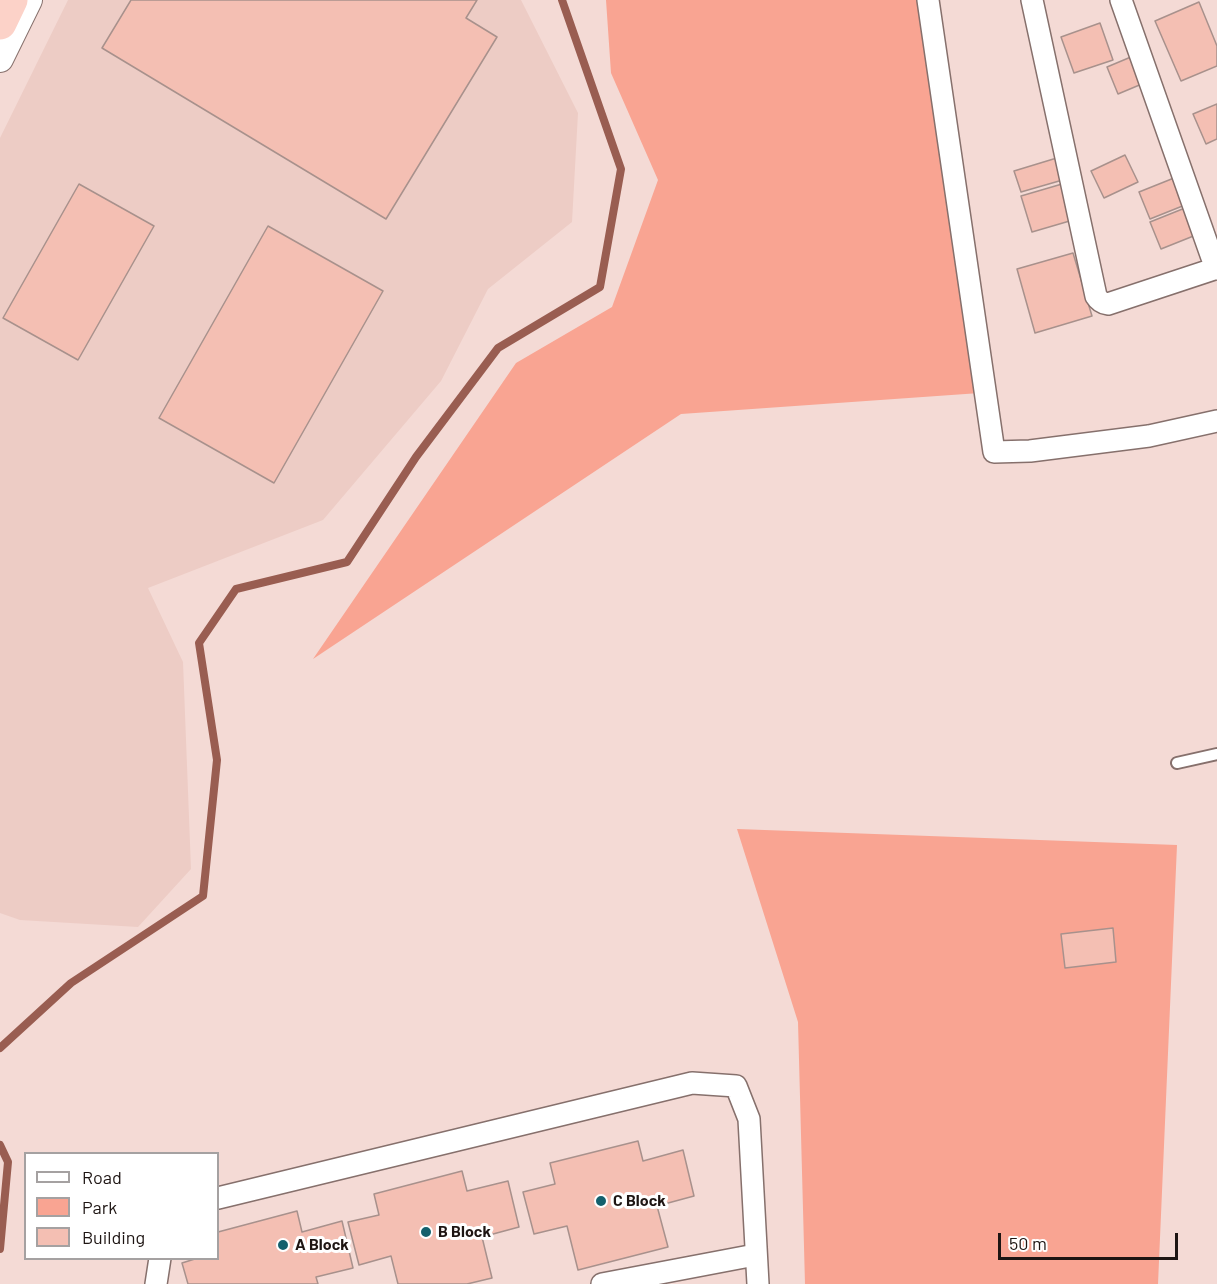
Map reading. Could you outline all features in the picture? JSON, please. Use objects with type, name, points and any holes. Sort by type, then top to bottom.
[{"type":"highway","points":[[0,23],[11,0]]},
{"type":"street","points":[[0,59],[29,0]]},
{"type":"street","points":[[928,0],[994,452],[1030,451],[1149,436],[1217,421]]},
{"type":"street","points":[[1032,0],[1096,296],[1107,304],[1216,268],[1121,0]]},
{"type":"street","points":[[219,1198],[692,1083],[736,1086],[749,1119],[758,1284]]},
{"type":"street","points":[[602,1284],[755,1255]]},
{"type":"street","points":[[156,1284],[160,1260]]},
{"type":"lane","points":[[1178,764],[1217,754]]},
{"type":"shaded area","points":[[68,0],[521,0],[578,113],[572,222],[488,289],[441,381],[323,520],[148,588],[183,662],[191,869],[138,927],[20,920],[0,913],[0,138]]},
{"type":"green space","points":[[606,0],[925,0],[994,392],[681,414],[313,659],[516,363],[612,307],[658,180],[611,73]]},
{"type":"green space","points":[[737,829],[1177,845],[1158,1284],[805,1284],[798,1022]]},
{"type":"building","points":[[131,0],[477,0],[466,18],[497,37],[386,219],[102,48]]},
{"type":"building","points":[[1199,2],[1217,46],[1217,66],[1181,81],[1155,21]]},
{"type":"building","points":[[1100,23],[1113,60],[1074,73],[1061,37]]},
{"type":"building","points":[[1138,54],[1149,81],[1118,94],[1107,67]]},
{"type":"building","points":[[1217,104],[1217,139],[1206,144],[1193,114]]},
{"type":"building","points":[[1125,155],[1138,182],[1104,198],[1091,171]]},
{"type":"building","points":[[1060,157],[1066,179],[1021,192],[1014,171]]},
{"type":"building","points":[[1179,176],[1190,203],[1150,219],[1139,192]]},
{"type":"building","points":[[79,184],[154,226],[78,360],[3,318]]},
{"type":"building","points":[[1062,184],[1073,220],[1032,232],[1021,196]]},
{"type":"building","points":[[1190,206],[1201,233],[1161,249],[1150,222]]},
{"type":"building","points":[[268,226],[383,291],[274,483],[159,418]]},
{"type":"building","points":[[1073,253],[1092,316],[1035,333],[1017,269]]},
{"type":"building","points":[[1113,928],[1116,962],[1065,968],[1061,934]]},
{"type":"building","name":"C Block","points":[[638,1141],[643,1161],[683,1150],[694,1196],[657,1206],[668,1247],[578,1270],[567,1226],[534,1234],[523,1192],[555,1184],[550,1163]]},
{"type":"building","name":"B Block","points":[[462,1171],[467,1191],[508,1181],[519,1227],[482,1237],[492,1278],[467,1284],[398,1284],[391,1256],[359,1265],[348,1222],[379,1215],[374,1194]]},
{"type":"building","name":"A Block","points":[[297,1211],[302,1232],[342,1221],[353,1268],[316,1277],[318,1284],[188,1284],[182,1263],[192,1260],[219,1260],[219,1232]]},
{"type":"waterway","points":[[0,1048],[71,983],[203,896],[217,760],[199,643],[236,589],[347,562],[416,457],[498,348],[600,287],[621,169],[562,0]]},
{"type":"waterway","points":[[0,1145],[8,1162],[0,1249]]},
{"type":"place","name":"C Block","points":[[601,1201]]},
{"type":"place","name":"B Block","points":[[426,1232]]},
{"type":"place","name":"A Block","points":[[283,1245]]}]
